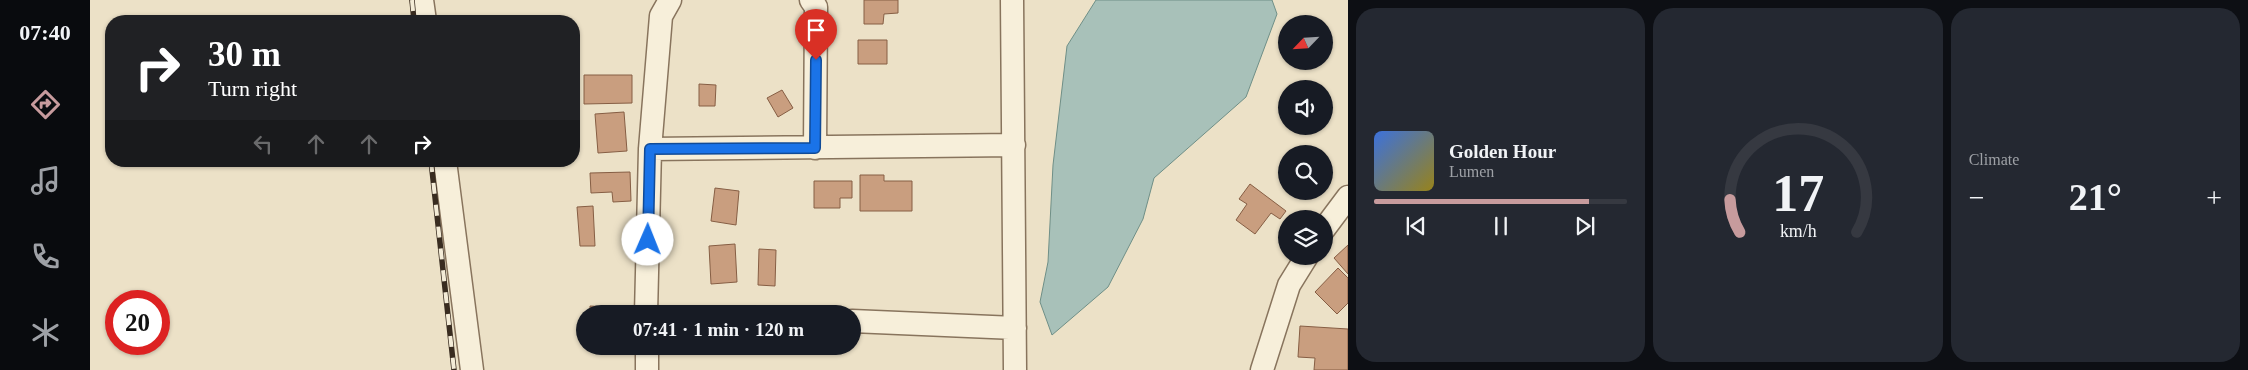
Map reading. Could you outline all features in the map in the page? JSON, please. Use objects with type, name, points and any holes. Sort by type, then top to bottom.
[{"type":"street","points":[[422,0],[424,15]]},
{"type":"street","points":[[646,305],[650,149],[661,16],[670,0]]},
{"type":"street","points":[[811,0],[816,7],[815,148]]},
{"type":"street","points":[[1012,0],[1015,370]]},
{"type":"street","points":[[650,149],[1014,145]]},
{"type":"street","points":[[446,167],[472,370]]},
{"type":"street","points":[[1333,217],[1348,197]]},
{"type":"street","points":[[1262,370],[1289,285],[1301,265]]},
{"type":"street","points":[[861,321],[1015,328]]},
{"type":"street","points":[[647,355],[647,370]]},
{"type":"water","points":[[1096,0],[1272,0],[1277,14],[1246,97],[1154,178],[1143,219],[1108,287],[1052,335],[1040,302],[1048,262],[1053,165],[1067,46]]},
{"type":"building","points":[[864,0],[898,0],[898,13],[884,14],[883,24],[864,24]]},
{"type":"building","points":[[858,40],[887,40],[887,64],[858,64]]},
{"type":"building","points":[[584,75],[632,75],[632,103],[584,104]]},
{"type":"building","points":[[699,84],[716,85],[715,106],[699,106]]},
{"type":"building","points":[[782,90],[793,108],[778,117],[767,98]]},
{"type":"building","points":[[624,112],[627,151],[598,153],[595,114]]},
{"type":"building","points":[[630,172],[631,201],[613,202],[612,192],[591,193],[590,173]]},
{"type":"building","points":[[860,175],[884,175],[884,181],[912,181],[912,211],[860,211]]},
{"type":"building","points":[[814,181],[852,181],[852,198],[840,198],[840,208],[814,208]]},
{"type":"building","points":[[1250,184],[1285,210],[1278,210],[1278,218],[1271,213],[1255,234],[1236,220],[1247,204],[1239,199]]},
{"type":"building","points":[[715,188],[739,191],[736,225],[711,221]]},
{"type":"building","points":[[593,206],[595,246],[580,246],[577,207]]},
{"type":"building","points":[[735,244],[737,282],[711,284],[709,246]]},
{"type":"building","points":[[1348,245],[1348,274],[1334,258]]},
{"type":"building","points":[[759,249],[776,250],[775,286],[758,285]]},
{"type":"building","points":[[1338,268],[1348,278],[1348,303],[1337,314],[1315,292]]},
{"type":"building","points":[[1300,326],[1348,329],[1348,370],[1314,370],[1315,358],[1298,357]]},
{"type":"railway","points":[[412,0],[413,15]]},
{"type":"railway","points":[[432,167],[454,370]]},
{"type":"route","points":[[648,240],[650,149],[815,148],[816,60]]}]
